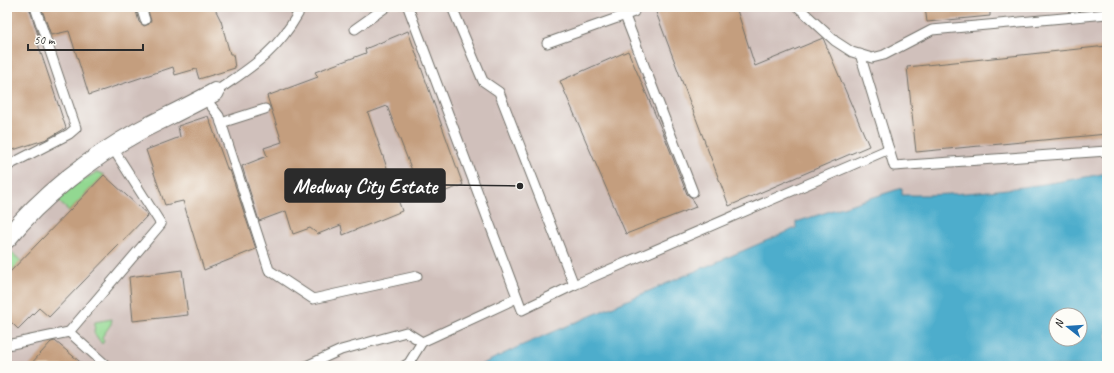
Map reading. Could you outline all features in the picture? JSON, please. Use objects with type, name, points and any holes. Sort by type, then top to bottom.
[{"type":"street","points":[[7,239],[46,199],[92,160],[112,147],[210,95]]},
{"type":"lane","points":[[7,166],[69,134],[76,128],[35,7]]},
{"type":"lane","points":[[141,7],[145,20]]},
{"type":"lane","points":[[293,7],[298,14],[286,34],[262,60],[210,95],[219,116],[269,270],[313,299],[417,276]]},
{"type":"lane","points":[[355,29],[386,7]]},
{"type":"lane","points":[[408,7],[522,310],[574,285],[889,149]]},
{"type":"lane","points":[[452,7],[483,81],[499,92],[574,285]]},
{"type":"lane","points":[[547,43],[625,16],[634,12],[634,7]]},
{"type":"lane","points":[[798,7],[835,41],[852,52],[872,58],[884,55],[932,30],[1107,14]]},
{"type":"lane","points":[[625,16],[693,192]]},
{"type":"lane","points":[[860,54],[894,166],[1107,151]]},
{"type":"lane","points":[[221,123],[265,109]]},
{"type":"lane","points":[[7,345],[69,332],[161,224],[112,147]]},
{"type":"lane","points":[[404,366],[409,363],[422,342],[517,298]]},
{"type":"lane","points":[[69,332],[108,366]]},
{"type":"lane","points":[[306,366],[341,350],[406,332],[422,342]]},
{"type":"shaded area","points":[[7,7],[1107,7],[1107,173],[1055,183],[945,196],[901,195],[902,189],[796,222],[796,228],[518,347],[478,366],[7,366]]},
{"type":"green space","points":[[97,172],[104,175],[69,211],[57,200],[69,188]]},
{"type":"green space","points":[[8,252],[12,253],[21,261],[7,275]]},
{"type":"green space","points":[[112,319],[111,324],[102,337],[104,341],[102,344],[94,333],[95,322]]},
{"type":"water","points":[[1107,173],[1107,366],[478,366],[518,347],[796,228],[796,222],[902,188],[902,195],[928,195],[979,192],[1030,186]]},
{"type":"building","points":[[7,7],[29,7],[39,38],[36,38],[66,128],[47,139],[7,152]]},
{"type":"building","points":[[41,7],[135,7],[139,22],[144,26],[149,24],[151,21],[147,7],[214,7],[221,21],[230,54],[233,54],[235,68],[199,79],[196,69],[175,75],[173,67],[89,95],[69,31],[51,35]]},
{"type":"building","points":[[654,7],[736,7],[755,66],[823,38],[869,146],[729,206]]},
{"type":"building","points":[[925,7],[990,7],[990,16],[927,22]]},
{"type":"building","points":[[408,31],[463,185],[423,199],[387,106],[368,113],[402,211],[343,235],[341,225],[318,234],[310,228],[293,234],[286,211],[259,221],[242,166],[267,156],[264,148],[282,142],[267,96],[318,77],[315,72],[366,53],[365,49]]},
{"type":"building","points":[[1107,46],[1107,134],[916,152],[907,67]]},
{"type":"building","points":[[628,51],[664,135],[687,194],[692,198],[696,207],[626,234],[560,81]]},
{"type":"building","points":[[208,116],[228,171],[230,170],[256,249],[204,270],[183,201],[165,205],[146,150],[180,137],[178,126]]},
{"type":"building","points":[[104,175],[148,215],[49,317],[39,308],[18,329],[7,318],[7,275]]},
{"type":"building","points":[[182,270],[188,315],[133,321],[129,277]]},
{"type":"building","points":[[55,341],[85,366],[29,366],[51,342]]},
{"type":"place","name":"Medway City Estate","points":[[520,186]]}]
